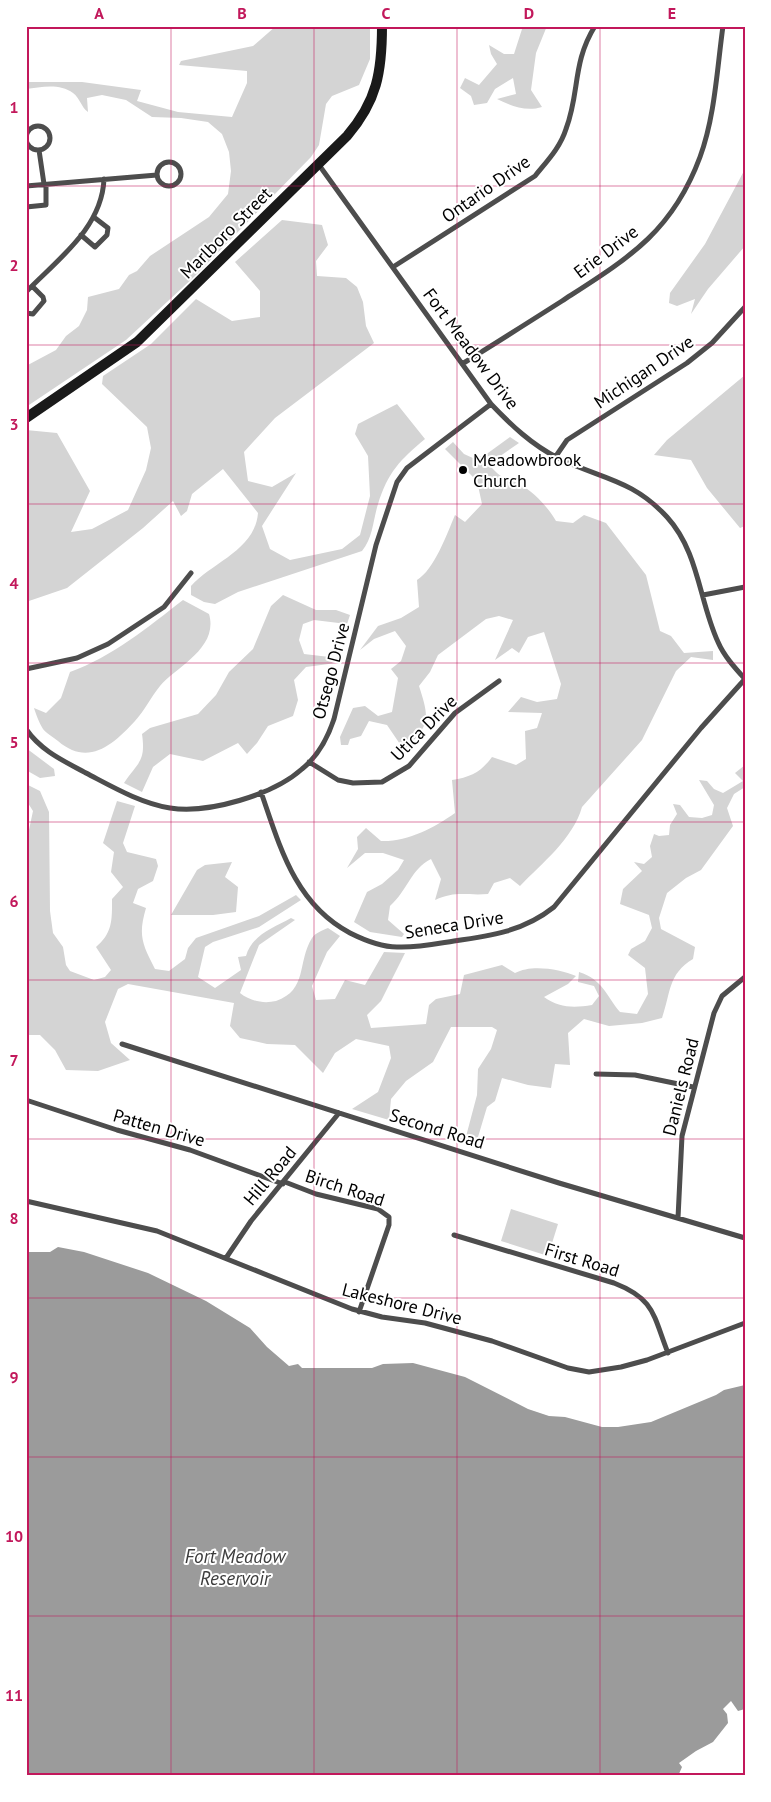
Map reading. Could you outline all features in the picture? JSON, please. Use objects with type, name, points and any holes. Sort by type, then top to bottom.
[{"type":"street","name":"Marlboro Street","points":[[26,418],[137,342],[351,132],[371,102],[379,74],[382,26]]},
{"type":"street","name":"Ontario Drive","points":[[392,267],[534,176],[552,156],[566,129],[576,72],[584,46],[595,26]]},
{"type":"street","name":"Erie Drive","points":[[462,364],[614,269],[649,238],[673,211],[685,193],[701,155],[712,104],[723,26]]},
{"type":"street","points":[[38,126],[47,129],[50,137],[47,146],[39,150],[30,146],[26,138],[30,130],[38,126]]},
{"type":"street","points":[[26,206],[46,205],[45,184],[39,150]]},
{"type":"street","points":[[168,162],[177,165],[181,173],[178,182],[170,186],[161,183],[157,175],[160,166],[168,162]]},
{"type":"street","name":"Fort Meadow Drive","points":[[318,165],[491,404],[528,439],[556,456],[613,478],[641,494],[655,506],[679,533],[695,567],[718,644],[745,679]]},
{"type":"street","points":[[26,186],[157,175]]},
{"type":"street","points":[[26,292],[81,235],[94,218],[102,198],[104,180]]},
{"type":"street","points":[[81,235],[94,247],[108,235],[108,228],[94,218]]},
{"type":"street","points":[[26,313],[33,314],[44,301],[43,297],[32,286]]},
{"type":"street","name":"Michigan Drive","points":[[556,456],[567,440],[687,363],[712,344],[745,307]]},
{"type":"street","name":"Otsego Drive","points":[[26,729],[37,744],[55,757],[124,793],[160,806],[185,809],[210,807],[261,792],[290,778],[309,762],[330,732],[376,546],[397,482],[407,468],[491,404]]},
{"type":"street","points":[[26,669],[77,658],[108,644],[164,607],[192,572]]},
{"type":"street","points":[[703,595],[745,587]]},
{"type":"street","name":"Seneca Drive","points":[[261,792],[287,867],[307,898],[333,923],[364,940],[396,947],[420,946],[493,936],[539,919],[554,907],[701,728],[745,679]]},
{"type":"street","name":"Utica Drive","points":[[309,762],[338,780],[354,783],[382,782],[410,766],[455,714],[499,681]]},
{"type":"street","name":"Daniels Road","points":[[678,1218],[680,1145],[716,1007],[726,991],[745,977]]},
{"type":"street","name":"Second Road","points":[[122,1044],[745,1238]]},
{"type":"street","points":[[596,1074],[635,1074],[694,1087]]},
{"type":"street","name":"Patten Drive","points":[[26,1100],[118,1130],[190,1150],[284,1183]]},
{"type":"street","name":"Hill Road","points":[[226,1258],[248,1226],[339,1113]]},
{"type":"street","name":"Birch Road","points":[[284,1183],[316,1194],[378,1209],[389,1217],[389,1225],[359,1312]]},
{"type":"street","name":"Lakeshore Drive","points":[[26,1201],[145,1227],[359,1312],[426,1323],[492,1341],[579,1370],[597,1371],[615,1368],[668,1353],[745,1324]]},
{"type":"street","name":"First Road","points":[[454,1235],[614,1283],[634,1292],[648,1305],[668,1353]]},
{"type":"shaded area","points":[[276,26],[370,26],[370,59],[359,85],[332,96],[326,104],[319,145],[311,157],[195,276],[126,340],[26,407],[26,366],[56,350],[66,336],[79,326],[87,310],[88,297],[119,289],[129,275],[137,271],[150,256],[209,217],[228,194],[231,171],[229,152],[222,134],[208,122],[181,118],[152,117],[126,100],[102,95],[87,98],[88,112],[75,95],[68,90],[50,86],[26,89],[26,82],[82,82],[141,90],[137,101],[178,112],[232,117],[247,83],[247,71],[179,65],[181,61],[253,46]]},
{"type":"shaded area","points":[[395,26],[465,26],[395,28]]},
{"type":"shaded area","points":[[523,26],[547,26],[536,53],[531,90],[542,107],[524,109],[497,99],[516,94],[513,78],[495,89],[487,103],[474,105],[471,96],[460,88],[465,78],[479,85],[497,64],[491,54],[489,45],[504,54],[514,54]]},
{"type":"shaded area","points":[[745,169],[745,246],[708,289],[691,314],[695,299],[677,306],[669,303],[670,293],[705,244]]},
{"type":"shaded area","points":[[282,220],[322,225],[328,245],[316,261],[317,276],[346,278],[357,287],[363,302],[366,326],[374,343],[275,418],[244,452],[248,481],[272,487],[296,473],[262,526],[270,549],[290,560],[342,549],[360,535],[370,496],[368,456],[355,434],[358,424],[397,404],[425,439],[402,460],[386,483],[366,546],[362,551],[238,592],[215,604],[204,602],[191,595],[191,586],[241,546],[255,526],[258,513],[223,469],[192,494],[187,511],[181,516],[173,501],[143,528],[67,588],[26,602],[26,430],[57,433],[90,491],[71,532],[92,529],[128,510],[146,470],[151,448],[147,427],[102,384],[103,376],[151,344],[196,299],[232,321],[260,317],[260,291],[235,262]]},
{"type":"shaded area","points":[[745,375],[745,526],[740,528],[707,488],[691,460],[654,455],[667,440]]},
{"type":"shaded area","points":[[510,437],[519,443],[493,461],[492,468],[502,477],[530,491],[545,505],[556,521],[573,523],[584,515],[606,523],[646,575],[660,631],[671,636],[684,653],[713,651],[713,660],[691,657],[676,671],[642,740],[582,807],[572,830],[564,840],[520,886],[510,878],[494,883],[488,894],[456,894],[435,900],[441,879],[431,859],[419,868],[390,906],[388,920],[404,934],[402,937],[370,932],[354,922],[367,892],[382,884],[398,870],[404,860],[383,853],[365,853],[347,868],[358,849],[357,837],[366,828],[381,841],[410,837],[429,829],[455,813],[452,780],[475,773],[492,757],[516,765],[526,759],[525,731],[537,728],[542,713],[508,712],[521,697],[537,702],[557,699],[561,684],[544,632],[528,637],[519,653],[512,648],[495,660],[513,620],[499,616],[486,619],[438,655],[430,672],[419,686],[426,715],[423,728],[404,750],[387,725],[369,721],[361,736],[350,739],[348,745],[341,745],[340,737],[353,708],[365,706],[378,716],[392,712],[398,678],[391,669],[401,661],[406,646],[395,631],[374,639],[360,650],[378,626],[401,618],[419,607],[417,580],[434,560],[455,515],[465,522],[482,504],[477,481],[445,449],[453,442],[464,454],[475,459],[488,453]]},
{"type":"shaded area","points":[[283,595],[316,610],[336,610],[350,615],[347,624],[314,620],[303,624],[299,640],[304,654],[338,658],[336,663],[306,667],[294,680],[298,700],[293,716],[268,726],[247,754],[238,743],[203,761],[170,754],[153,767],[142,792],[124,783],[142,756],[142,734],[150,728],[198,714],[216,695],[229,672],[253,649],[271,606]]},
{"type":"shaded area","points":[[183,600],[209,614],[210,626],[208,637],[194,656],[160,686],[139,717],[127,730],[100,750],[80,752],[69,749],[44,730],[34,708],[46,713],[61,698],[70,672],[115,650]]},
{"type":"shaded area","points":[[26,748],[54,769],[55,776],[40,778],[26,770]]},
{"type":"shaded area","points":[[745,765],[745,787],[734,794],[727,808],[733,826],[701,870],[686,878],[667,893],[659,918],[661,929],[695,947],[693,959],[675,977],[662,1018],[642,1023],[609,1026],[584,1019],[568,1033],[570,1065],[555,1064],[551,1088],[528,1085],[502,1078],[495,1101],[487,1107],[475,1147],[464,1144],[477,1095],[478,1069],[491,1049],[497,1030],[492,1027],[451,1027],[433,1062],[406,1081],[391,1099],[389,1120],[352,1109],[378,1092],[391,1058],[389,1046],[356,1039],[335,1053],[323,1073],[295,1045],[267,1044],[240,1038],[230,1026],[234,1003],[128,984],[118,989],[105,1022],[111,1043],[130,1060],[98,1071],[66,1070],[55,1050],[40,1035],[26,1035],[26,999],[29,996],[26,979],[26,844],[33,811],[26,800],[26,784],[40,791],[49,812],[50,911],[53,933],[63,947],[66,965],[70,971],[94,980],[105,977],[111,970],[96,947],[102,942],[109,931],[112,899],[123,887],[111,872],[114,852],[103,843],[117,801],[135,806],[123,843],[127,852],[156,859],[158,866],[153,881],[138,889],[133,903],[146,908],[142,933],[144,946],[155,969],[169,971],[185,959],[188,948],[196,938],[259,916],[296,895],[301,900],[259,927],[213,942],[205,947],[198,977],[215,988],[241,970],[238,957],[246,956],[258,937],[291,918],[295,920],[259,945],[240,993],[257,1001],[276,1001],[293,990],[300,974],[307,947],[312,938],[317,933],[328,928],[340,936],[327,952],[312,986],[316,1000],[335,999],[345,980],[365,985],[384,952],[405,953],[381,1001],[367,1015],[371,1028],[426,1024],[429,1005],[436,999],[460,994],[464,975],[502,965],[515,973],[537,968],[562,971],[576,976],[568,984],[544,997],[555,1003],[567,1006],[592,1005],[599,996],[594,986],[578,982],[579,972],[599,983],[620,1012],[637,1014],[648,994],[645,968],[628,955],[631,949],[645,941],[652,928],[649,915],[620,904],[623,889],[642,871],[634,862],[644,864],[652,857],[650,846],[654,834],[659,836],[669,835],[670,825],[677,814],[673,804],[680,805],[689,817],[702,818],[712,815],[714,805],[699,780],[707,781],[714,789],[723,793],[743,781],[735,773]]},
{"type":"shaded area","points":[[232,862],[225,877],[238,887],[236,912],[213,915],[171,915],[197,870],[205,865]]},
{"type":"shaded area","points":[[511,1209],[558,1224],[548,1256],[501,1241]]},
{"type":"water","name":"Fort Meadow Reservoir","points":[[58,1247],[84,1252],[148,1273],[206,1301],[250,1328],[267,1347],[289,1366],[298,1364],[302,1368],[372,1368],[383,1364],[413,1363],[465,1377],[528,1409],[549,1416],[565,1417],[602,1427],[618,1427],[651,1422],[724,1390],[745,1385],[745,1709],[738,1711],[731,1701],[723,1709],[727,1714],[728,1723],[713,1742],[679,1763],[682,1767],[678,1776],[26,1776],[26,1252],[50,1252]]},
{"type":"place","name":"Meadowbrook Church","points":[[463,470]]}]
